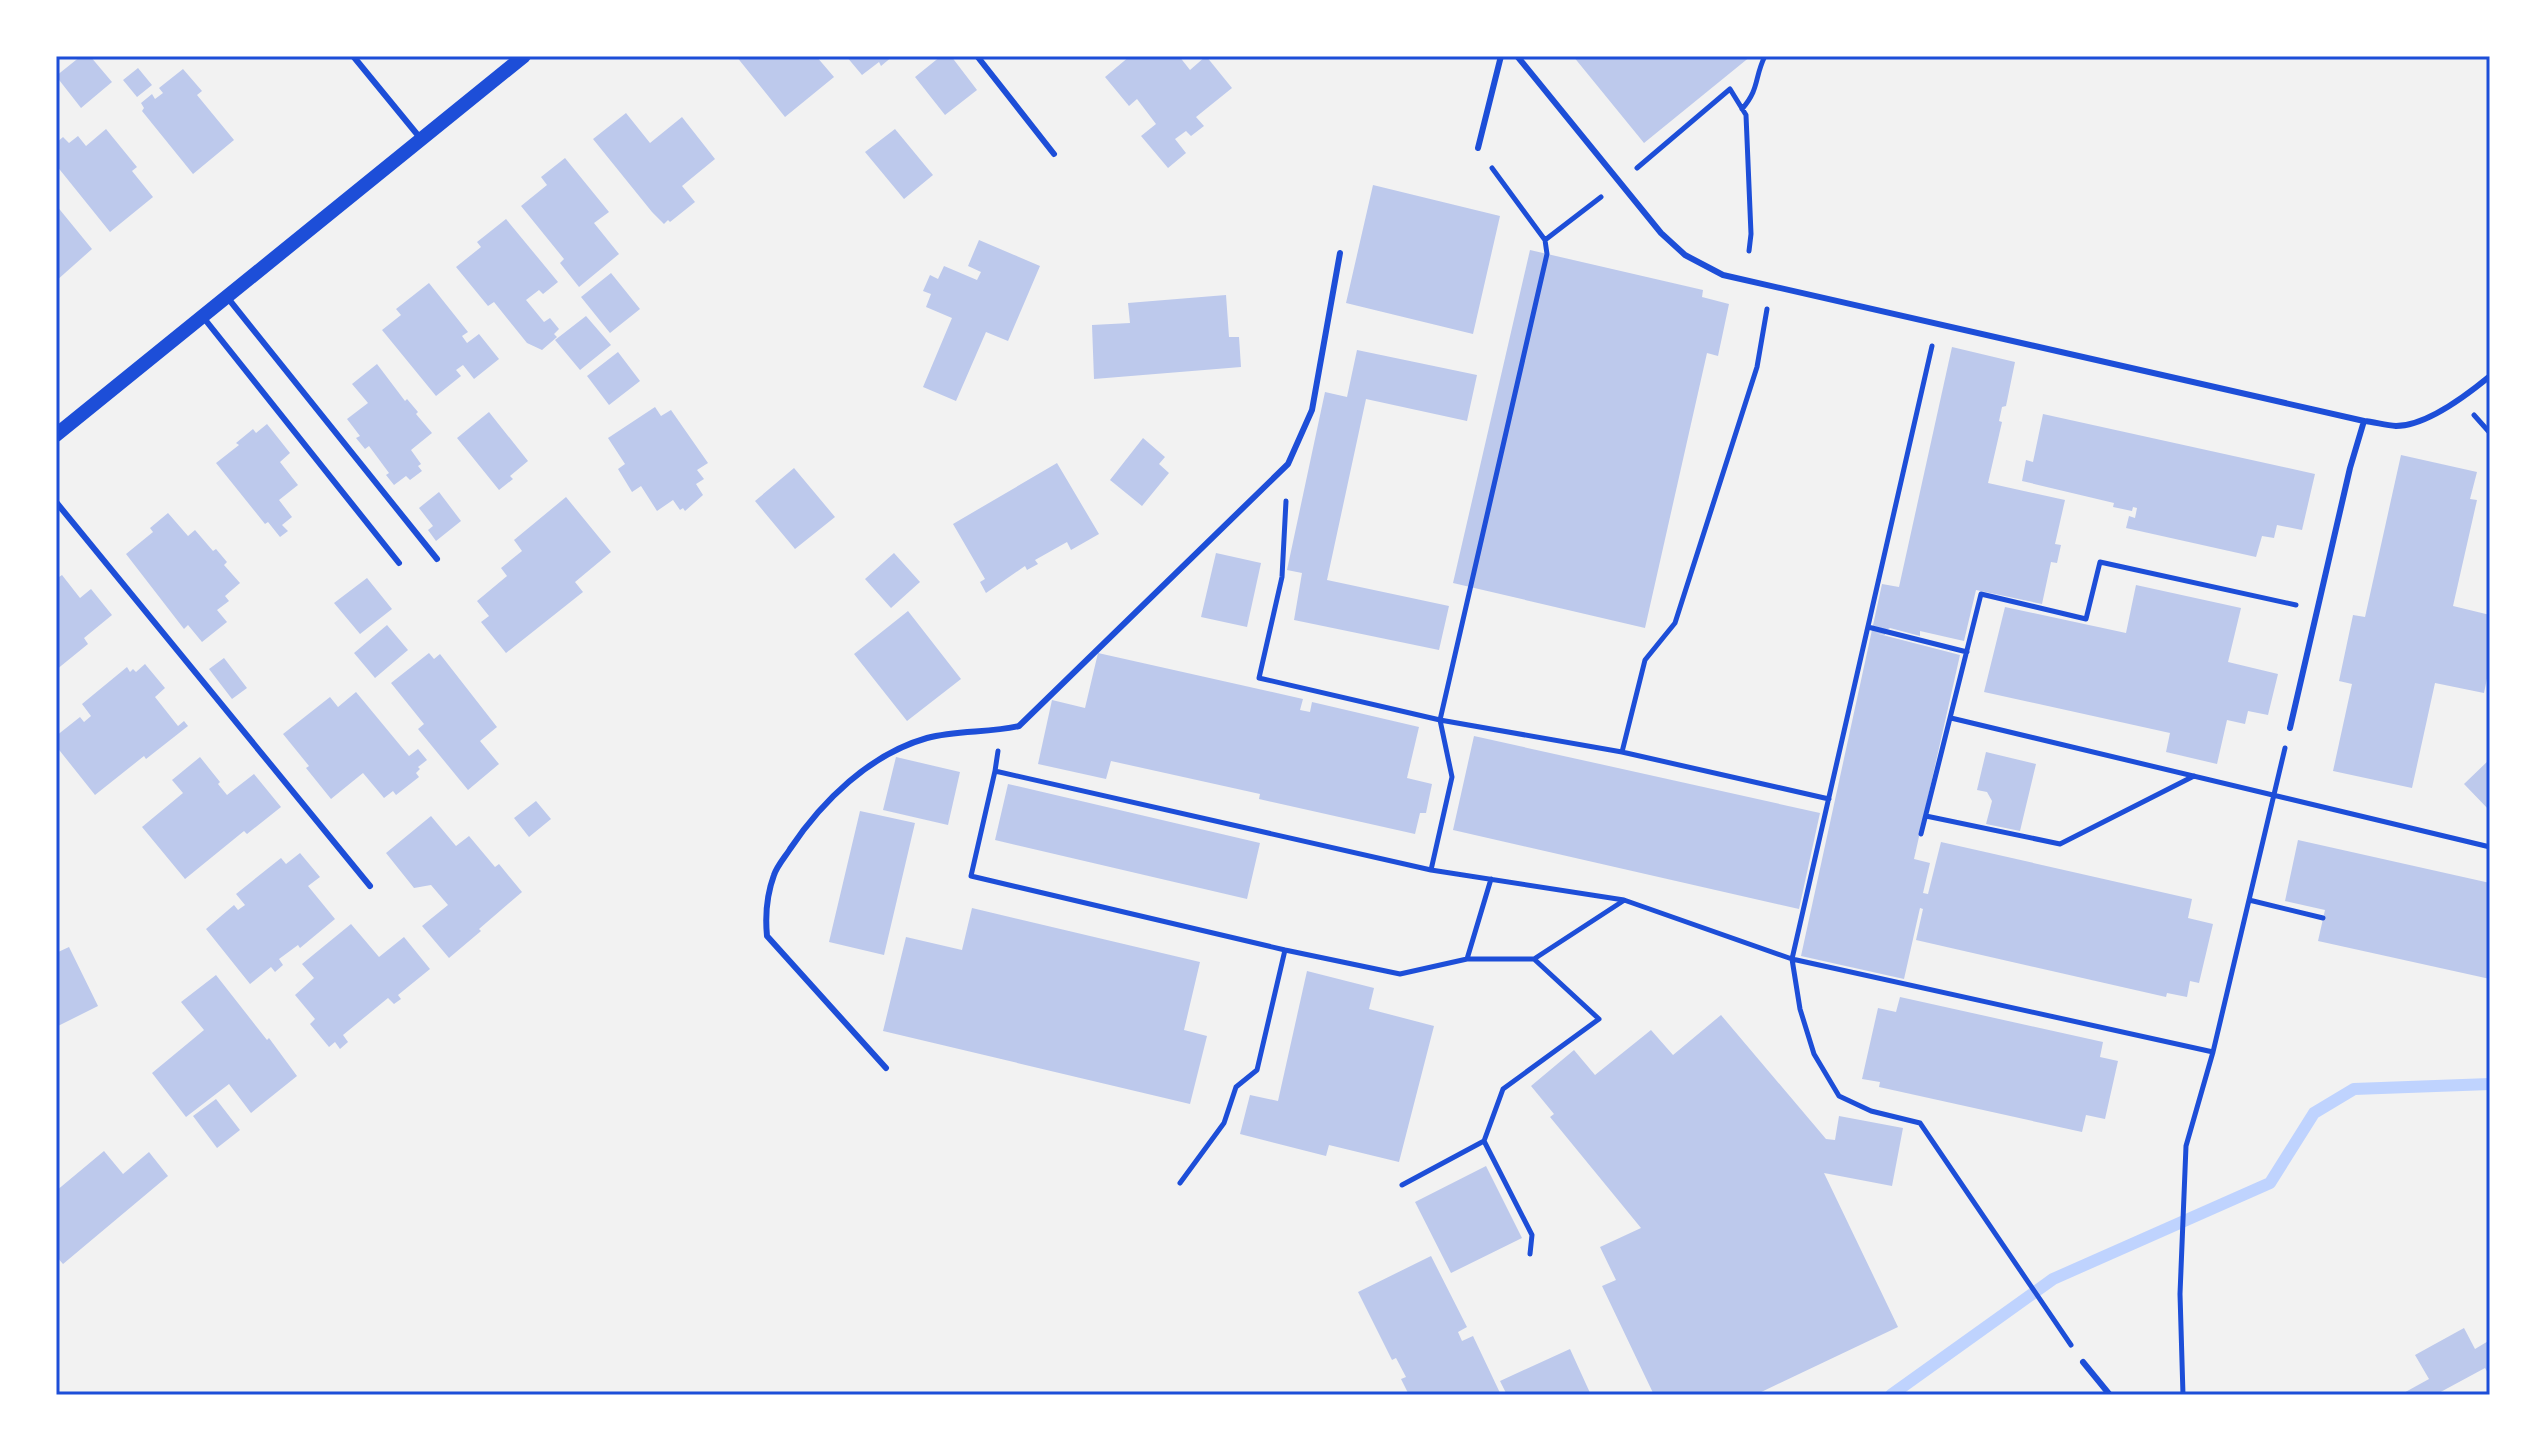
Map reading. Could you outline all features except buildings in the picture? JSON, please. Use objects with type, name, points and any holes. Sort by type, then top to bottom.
[{"type":"street","points":[[56,435],[524,56]]},
{"type":"lane","points":[[353,56],[421,139]]},
{"type":"lane","points":[[977,56],[1054,154]]},
{"type":"lane","points":[[1478,148],[1501,56]]},
{"type":"lane","points":[[1517,56],[1661,233],[1685,255],[1723,275],[2397,426],[2418,421],[2461,399],[2490,376]]},
{"type":"lane","points":[[886,1068],[767,936],[765,915],[775,872],[812,817],[867,766],[926,738],[1001,731],[1019,726],[1288,464],[1312,410],[1340,253]]},
{"type":"lane","points":[[227,297],[437,559]]},
{"type":"lane","points":[[203,317],[399,563]]},
{"type":"lane","points":[[2290,728],[2350,468],[2364,421]]},
{"type":"lane","points":[[56,502],[370,886]]},
{"type":"lane","points":[[2083,1362],[2110,1395]]},
{"type":"path","points":[[1742,109],[1753,96],[1765,56]]},
{"type":"path","points":[[1637,169],[1730,89],[1746,115],[1749,251]]},
{"type":"path","points":[[1431,870],[1452,777],[1440,720],[1547,254],[1545,240],[1478,148]]},
{"type":"path","points":[[1545,240],[1603,195]]},
{"type":"path","points":[[1622,752],[1645,660],[1675,623],[1757,367],[1767,308]]},
{"type":"path","points":[[1937,323],[1792,959],[1800,1009],[1814,1054],[1839,1096],[1871,1111],[1920,1123],[2083,1362]]},
{"type":"path","points":[[1288,464],[1282,577],[1259,678],[1440,720],[1622,752],[1829,799]]},
{"type":"path","points":[[1921,834],[1981,594],[2086,619],[2100,562],[2317,610]]},
{"type":"path","points":[[1868,627],[1967,652]]},
{"type":"path","points":[[1951,718],[2490,847]]},
{"type":"path","points":[[2183,1395],[2182,1252],[2186,1146],[2213,1052],[2290,728]]},
{"type":"path","points":[[1001,731],[971,876],[1400,974],[1467,959],[1534,959],[1624,900]]},
{"type":"path","points":[[995,771],[1431,870],[1624,900],[1792,959],[2213,1052]]},
{"type":"path","points":[[1926,816],[2060,844],[2195,775]]},
{"type":"path","points":[[1467,959],[1491,879]]},
{"type":"path","points":[[2249,900],[2323,918]]},
{"type":"path","points":[[1180,1183],[1224,1123],[1236,1087],[1257,1070],[1285,950]]},
{"type":"path","points":[[1402,1185],[1484,1141],[1503,1089],[1599,1019],[1534,959]]},
{"type":"path","points":[[1484,1141],[1532,1235],[1530,1254]]},
{"type":"waterway","points":[[1891,1395],[2053,1279],[2270,1183],[2314,1113],[2354,1089],[2490,1084]]}]
